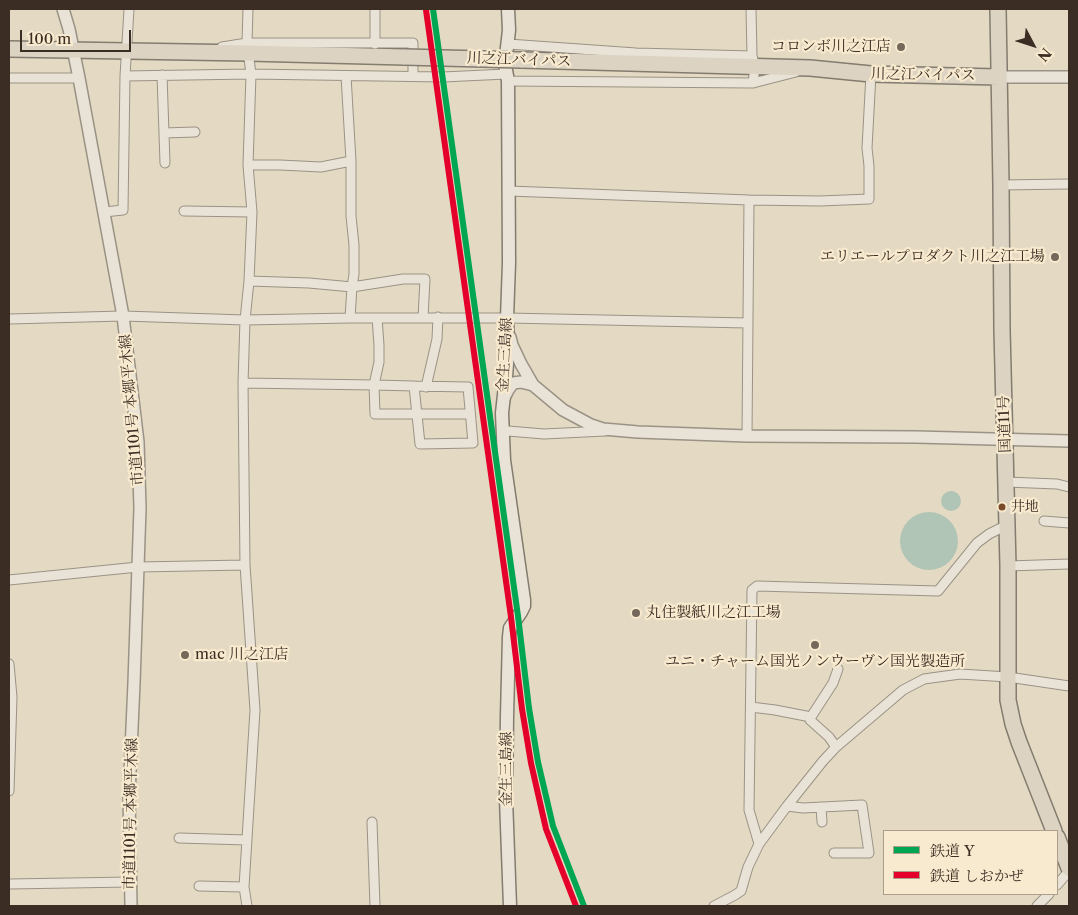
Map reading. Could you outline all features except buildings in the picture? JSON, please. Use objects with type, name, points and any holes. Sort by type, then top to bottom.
[{"type":"highway","name":"国道11号","points":[[998,9],[1002,330],[1008,566],[1008,700],[1012,724],[1025,760],[1056,830]]},
{"type":"highway","name":"川之江バイパス","points":[[9,49],[211,53],[247,48],[405,57],[753,62],[870,74],[998,76]]},
{"type":"highway","name":"国道11号","points":[[1060,839],[1069,868]]},
{"type":"main road","name":"金生三島線","points":[[508,9],[509,30],[505,65],[507,78],[510,264],[506,377],[502,413],[504,460],[524,600],[524,606],[510,628],[509,637],[506,799],[510,906]]},
{"type":"street","name":"市道1101号 本郷平木線","points":[[63,9],[79,78],[104,212],[122,316],[138,442],[140,508],[129,795],[131,906]]},
{"type":"street","points":[[104,212],[123,210],[125,76],[129,9]]},
{"type":"street","points":[[247,906],[244,887],[255,710],[245,565],[243,382],[244,320],[249,281],[252,212],[248,165],[251,74],[247,48],[248,9]]},
{"type":"street","points":[[375,44],[376,9]]},
{"type":"street","points":[[751,9],[753,83]]},
{"type":"street","points":[[247,48],[413,43],[413,76]]},
{"type":"street","points":[[508,44],[753,62]]},
{"type":"street","points":[[125,76],[251,74],[753,83],[810,68]]},
{"type":"street","points":[[509,191],[750,200],[820,201],[868,199],[869,166],[867,148],[870,74]]},
{"type":"street","points":[[162,75],[165,162]]},
{"type":"street","points":[[346,76],[351,161],[351,216],[354,245],[354,274],[350,318]]},
{"type":"street","points":[[998,76],[1069,77]]},
{"type":"street","points":[[9,78],[79,78]]},
{"type":"street","points":[[164,133],[195,132]]},
{"type":"street","points":[[248,165],[321,167],[351,161]]},
{"type":"street","points":[[1001,185],[1069,184]]},
{"type":"street","points":[[747,436],[750,200]]},
{"type":"street","points":[[184,211],[252,212]]},
{"type":"street","points":[[249,281],[352,287],[402,279],[425,279],[423,318]]},
{"type":"street","points":[[9,319],[122,316],[244,320],[438,318],[507,321],[748,324]]},
{"type":"street","points":[[377,318],[380,345],[379,362],[374,385],[375,414],[470,414]]},
{"type":"street","points":[[426,387],[437,339],[438,318]]},
{"type":"street","points":[[507,321],[512,345],[533,385],[562,410],[591,425],[618,431]]},
{"type":"street","points":[[506,377],[512,371],[525,372]]},
{"type":"street","points":[[243,382],[468,387],[473,443],[420,444],[414,386]]},
{"type":"street","points":[[503,400],[513,383],[520,382],[533,385]]},
{"type":"street","points":[[503,432],[544,434],[618,431],[747,436],[916,437],[1069,441]]},
{"type":"street","points":[[1006,482],[1057,484],[1069,487]]},
{"type":"street","points":[[1044,521],[1069,524]]},
{"type":"street","points":[[759,844],[749,810],[752,590],[757,586],[938,591],[977,543],[989,534],[1007,525]]},
{"type":"street","points":[[1008,566],[1069,564]]},
{"type":"street","points":[[9,580],[138,567],[245,565]]},
{"type":"street","points":[[9,664],[12,697],[9,791]]},
{"type":"street","points":[[836,747],[829,737],[810,720],[833,683],[838,669]]},
{"type":"street","points":[[714,906],[741,891],[748,867],[759,844],[786,806],[823,761],[836,747],[903,690],[924,679],[960,674],[1008,676],[1069,686]]},
{"type":"street","points":[[751,707],[811,717]]},
{"type":"street","points":[[786,806],[821,808],[862,805],[869,853],[834,853]]},
{"type":"street","points":[[821,808],[822,822]]},
{"type":"street","points":[[372,822],[375,906]]},
{"type":"street","points":[[178,838],[247,840]]},
{"type":"street","points":[[1058,884],[1069,872]]},
{"type":"street","points":[[9,884],[130,882]]},
{"type":"street","points":[[199,886],[244,887]]},
{"type":"street","points":[[1037,906],[1048,895]]},
{"type":"shaded area","points":[[951,491],[958,494],[961,501],[958,508],[951,511],[944,508],[941,501],[944,494]]},
{"type":"shaded area","points":[[929,512],[940,514],[953,525],[958,541],[956,552],[945,565],[929,570],[918,568],[905,557],[900,541],[902,530],[913,517]]},
{"type":"rail line","name":"Y","points":[[433,9],[538,762],[553,826],[584,906]]},
{"type":"rail line","name":"しおかぜ","points":[[426,10],[531,763],[546,829],[576,906]]},
{"type":"place","name":"コロンボ川之江店","points":[[901,47]]},
{"type":"place","name":"エリエールプロダクト川之江工場","points":[[1055,257]]},
{"type":"place","name":"井地","points":[[1002,507]]},
{"type":"place","name":"丸住製紙川之江工場","points":[[636,613]]},
{"type":"place","name":"ユニ・チャーム国光ノンウーヴン国光製造所","points":[[815,645]]},
{"type":"place","name":"mac 川之江店","points":[[185,655]]}]
